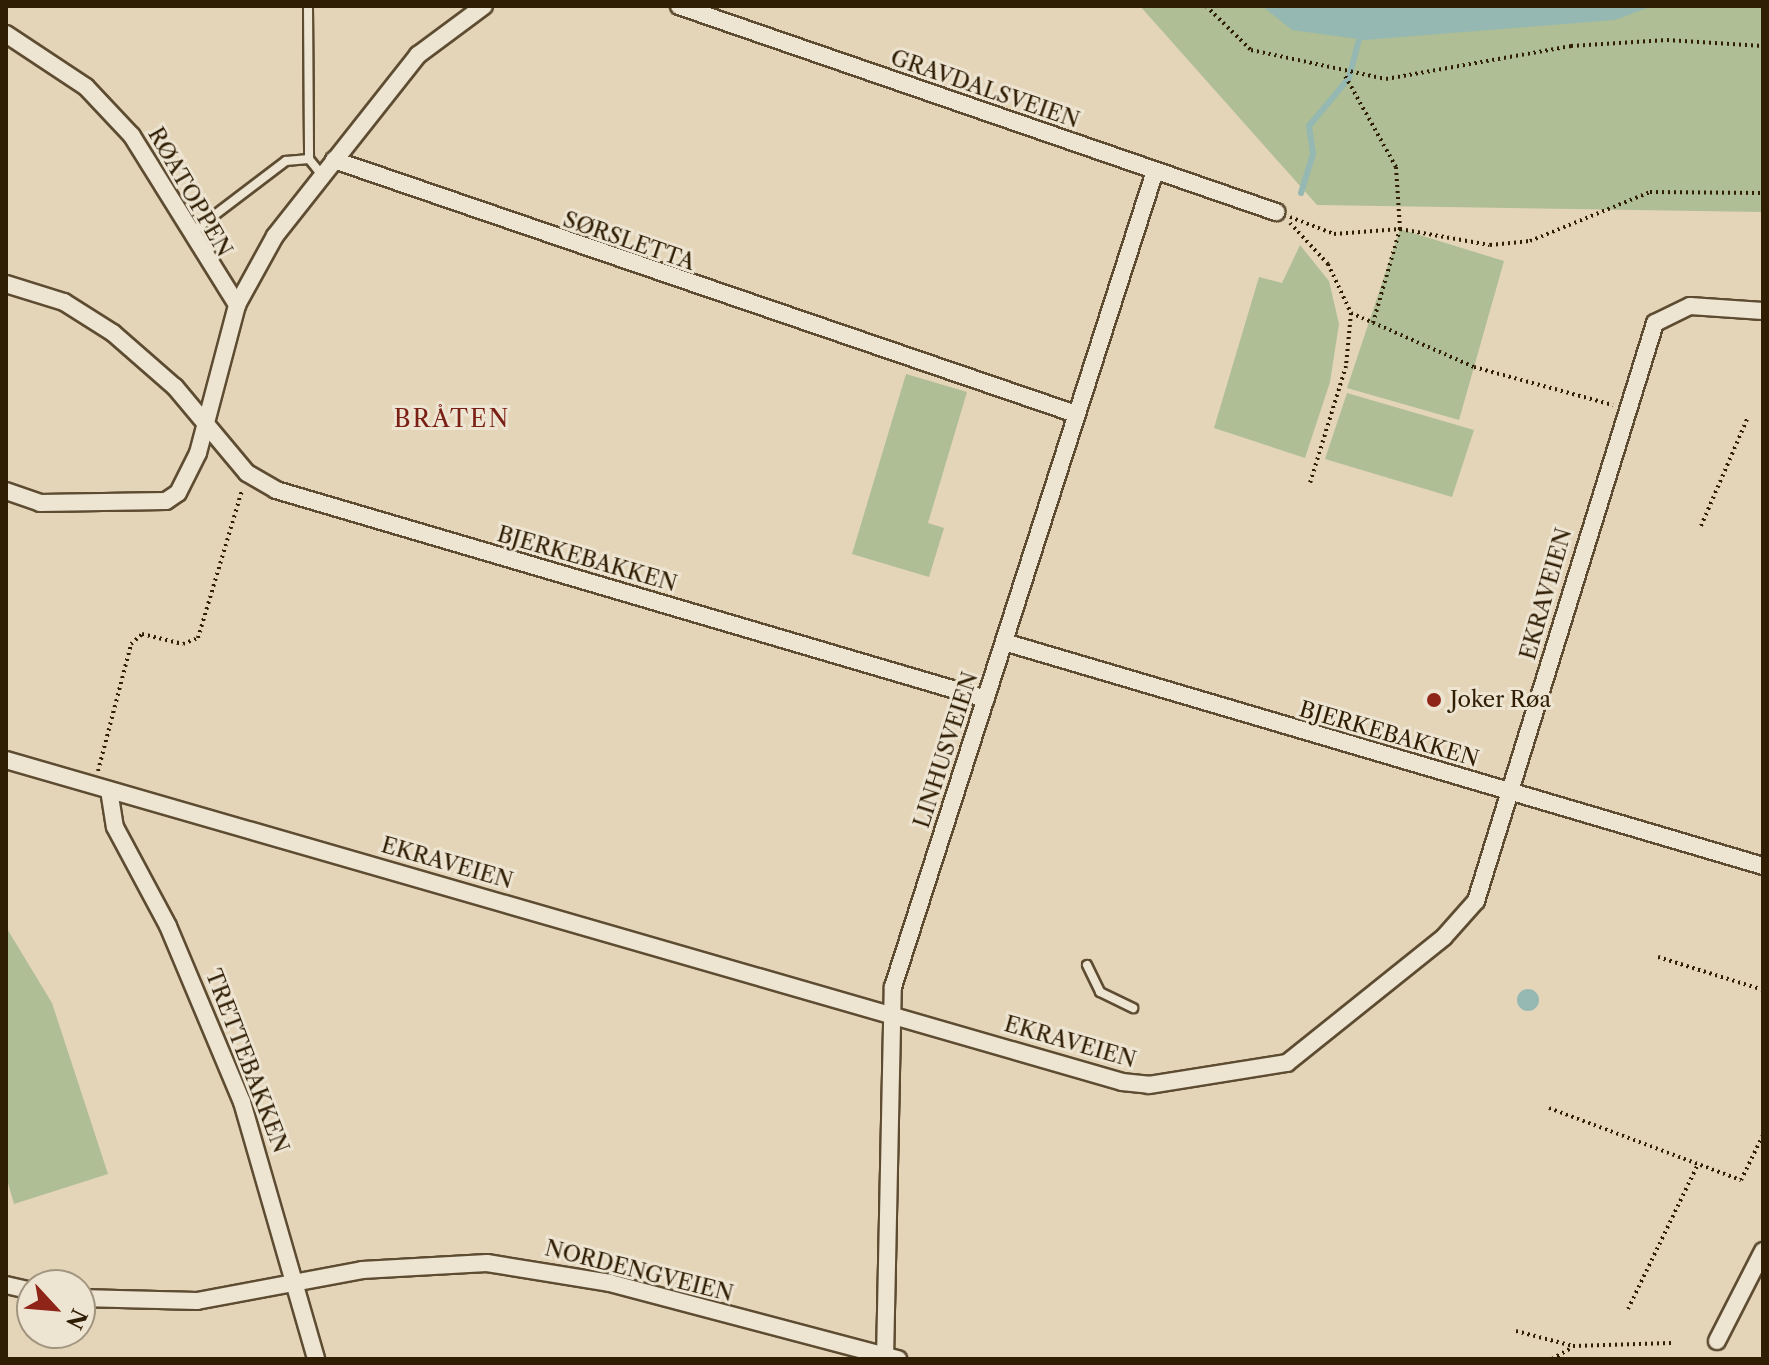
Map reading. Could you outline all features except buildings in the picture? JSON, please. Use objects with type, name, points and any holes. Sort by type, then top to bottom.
[{"type":"street","points":[[6,491],[40,503],[166,501],[191,473],[203,419],[237,305],[321,174],[432,40],[484,6]]},
{"type":"street","name":"GRAVDALSVEIEN","points":[[679,6],[1276,212]]},
{"type":"street","name":"RØATOPPEN","points":[[6,34],[59,66],[119,120],[237,305]]},
{"type":"street","name":"SØRSLETTA","points":[[334,160],[1076,414]]},
{"type":"street","name":"LINHUSVEIEN","points":[[889,1358],[889,1011],[1155,171]]},
{"type":"street","name":"BJERKEBAKKEN","points":[[6,284],[84,313],[151,364],[203,419],[247,473],[321,504],[986,699]]},
{"type":"street","name":"EKRAVEIEN","points":[[6,760],[1136,1084],[1287,1063],[1466,915],[1509,792],[1646,337],[1667,312],[1690,306],[1763,311]]},
{"type":"street","name":"BJERKEBAKKEN","points":[[1004,642],[1763,866]]},
{"type":"street","name":"TRETTEBAKKEN","points":[[102,788],[115,827],[168,926],[242,1102],[298,1284],[316,1359]]},
{"type":"street","points":[[1717,1341],[1763,1251]]},
{"type":"street","name":"NORDENGVEIEN","points":[[96,1299],[168,1303],[429,1264],[519,1266],[610,1283],[889,1358]]},
{"type":"lane","points":[[308,6],[309,159],[321,174]]},
{"type":"lane","points":[[190,233],[286,161],[309,159]]},
{"type":"lane","points":[[1087,965],[1100,992],[1133,1008]]},
{"type":"path","points":[[1206,6],[1251,50],[1344,74],[1419,77],[1571,46],[1667,40],[1763,46]]},
{"type":"path","points":[[1344,74],[1396,167],[1400,229],[1373,323]]},
{"type":"path","points":[[1276,212],[1334,234],[1400,229],[1490,245],[1530,241],[1650,192],[1763,193]]},
{"type":"path","points":[[1276,212],[1316,248],[1351,313],[1346,366],[1310,483]]},
{"type":"path","points":[[1351,313],[1474,367],[1623,408]]},
{"type":"path","points":[[1701,526],[1748,417]]},
{"type":"path","points":[[102,788],[131,644],[142,634],[183,644],[198,638],[247,473]]},
{"type":"path","points":[[1658,957],[1763,990]]},
{"type":"path","points":[[1549,1108],[1741,1180],[1763,1135]]},
{"type":"path","points":[[1628,1309],[1698,1164]]},
{"type":"path","points":[[1516,1331],[1573,1346],[1671,1343]]},
{"type":"path","points":[[1552,1359],[1573,1346]]},
{"type":"green space","points":[[1140,6],[1763,6],[1763,212],[1317,205]]},
{"type":"green space","points":[[1400,229],[1504,261],[1459,420],[1347,388]]},
{"type":"green space","points":[[1300,245],[1329,281],[1339,324],[1330,382],[1305,458],[1214,428],[1259,277],[1282,283]]},
{"type":"green space","points":[[906,374],[967,392],[928,523],[944,528],[929,577],[852,554]]},
{"type":"green space","points":[[1347,393],[1474,430],[1452,497],[1325,459]]},
{"type":"green space","points":[[6,927],[52,1003],[108,1174],[14,1204],[6,1176]]},
{"type":"water","points":[[1262,6],[1653,6],[1615,20],[1365,40],[1292,30]]},
{"type":"water","points":[[1528,989],[1536,992],[1539,1000],[1536,1008],[1528,1011],[1520,1008],[1517,1000],[1520,992]]},
{"type":"waterway","points":[[1301,193],[1313,154],[1309,126],[1349,78],[1361,32]]},
{"type":"place","name":"Joker Røa","points":[[1434,700]]},
{"type":"district","name":"BRÅTEN","points":[[452,419]]}]
